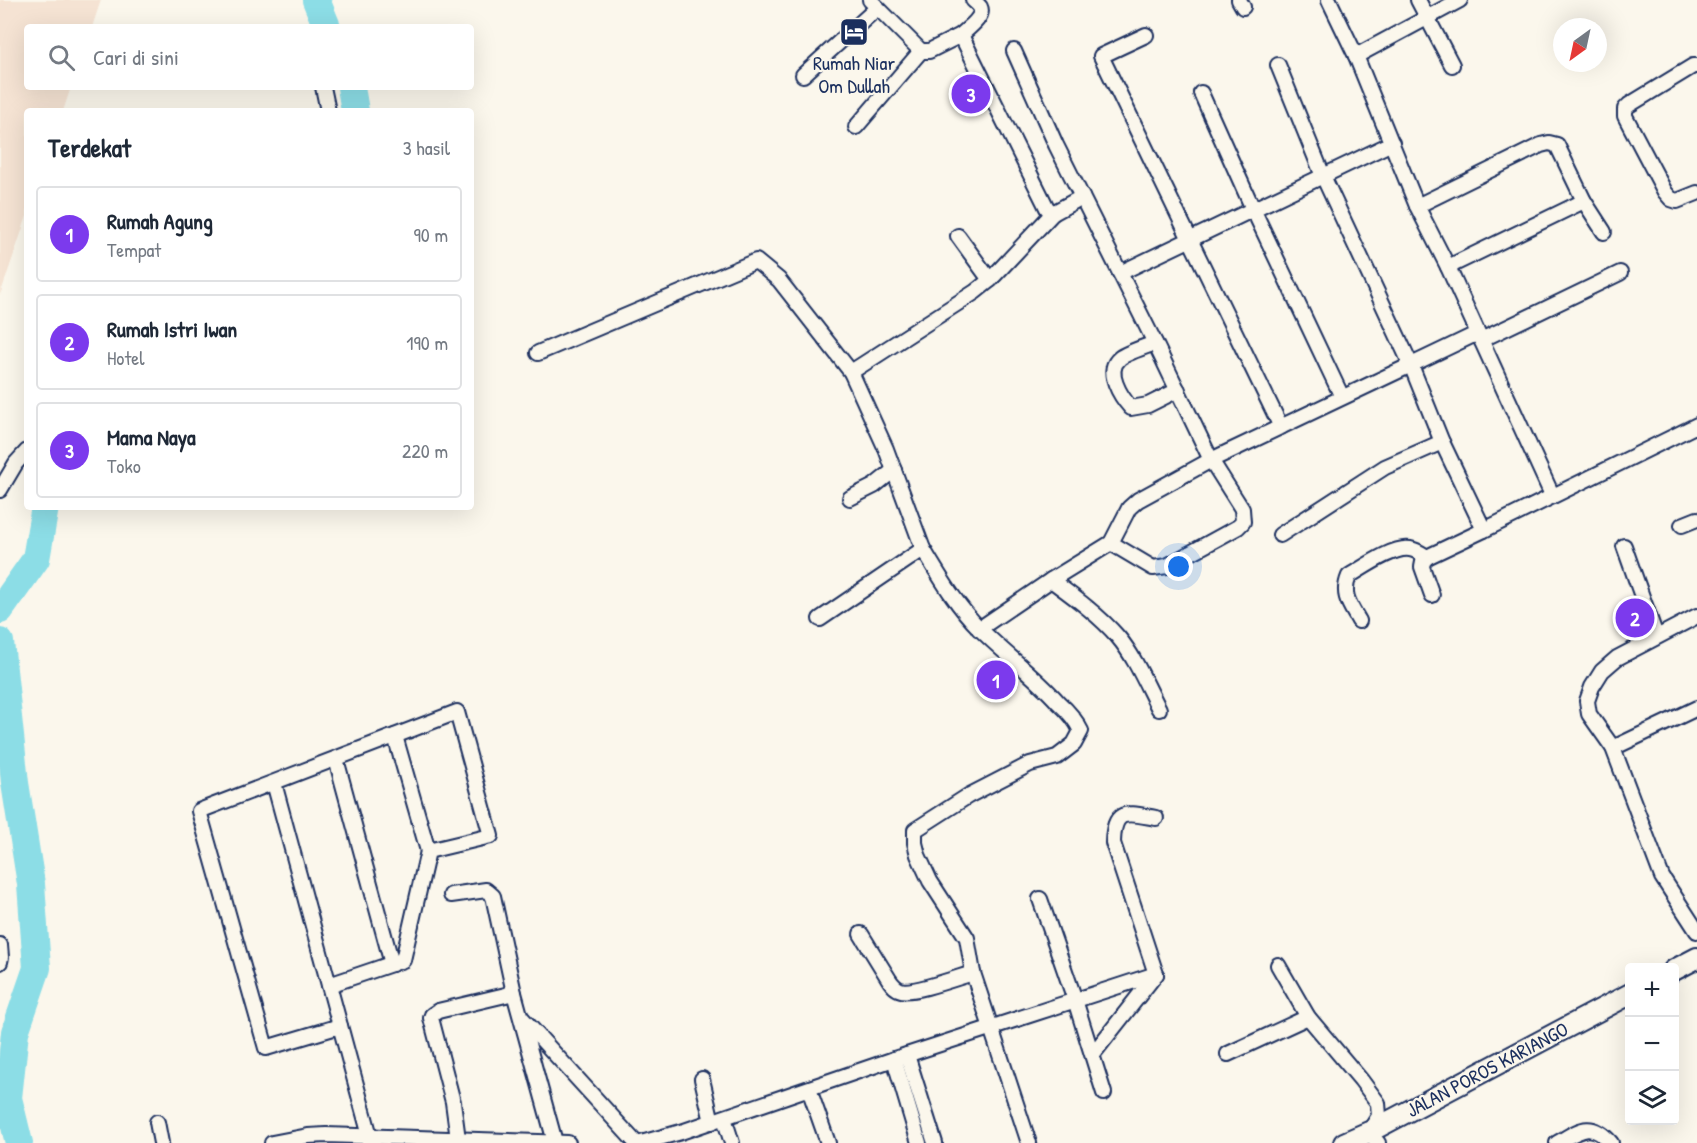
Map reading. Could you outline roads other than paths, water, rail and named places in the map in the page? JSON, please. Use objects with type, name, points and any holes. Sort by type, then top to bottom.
[{"type":"main road","points":[[1679,967],[1697,958]]},
{"type":"main road","name":"JALAN POROS KARIANGO","points":[[1344,1143],[1373,1138],[1625,995]]},
{"type":"street","points":[[803,75],[873,4],[921,51],[928,51],[962,34],[980,16],[980,7],[973,0]]},
{"type":"street","points":[[1329,0],[1356,56],[1417,206],[1448,267],[1552,495]]},
{"type":"street","points":[[1418,0],[1452,65]]},
{"type":"street","points":[[1356,56],[1460,0]]},
{"type":"street","points":[[962,34],[1041,198],[1053,213]]},
{"type":"street","points":[[1146,35],[1101,56],[1281,427]]},
{"type":"street","points":[[856,127],[921,51]]},
{"type":"street","points":[[1014,51],[1056,146],[1211,460],[1242,509],[1243,522],[1239,527],[1167,566],[1153,568],[1111,543]]},
{"type":"street","points":[[1278,66],[1323,176],[1411,365],[1442,442],[1484,530]]},
{"type":"street","points":[[1697,66],[1693,66],[1629,105],[1625,109],[1625,116],[1665,192],[1671,199],[1677,201],[1697,193]]},
{"type":"street","points":[[324,90],[327,108]]},
{"type":"street","points":[[1201,93],[1342,397]]},
{"type":"street","points":[[1120,273],[1392,143]]},
{"type":"street","points":[[1417,206],[1549,143],[1557,145],[1584,201],[1604,232]]},
{"type":"street","points":[[851,372],[960,303],[990,280],[1053,213],[1082,197]]},
{"type":"street","points":[[1448,267],[1584,201]]},
{"type":"street","points":[[958,236],[990,280]]},
{"type":"street","points":[[538,353],[756,261],[779,280],[851,372],[894,470],[923,549],[949,592],[979,629],[1046,688],[1081,731],[1074,744],[1057,757],[1029,764],[968,796],[915,830],[918,855],[926,872],[967,938],[973,974],[1029,1143]]},
{"type":"street","points":[[979,629],[1111,543],[1129,508],[1138,500],[1211,460],[1342,397],[1620,273]]},
{"type":"street","points":[[1155,343],[1119,358],[1114,369],[1115,384],[1124,401],[1131,408],[1148,405],[1178,390]]},
{"type":"street","points":[[1432,595],[1422,567],[1427,557],[1697,425]]},
{"type":"street","points":[[1280,535],[1385,467],[1442,442]]},
{"type":"street","points":[[0,490],[24,454]]},
{"type":"street","points":[[850,498],[874,486],[894,470]]},
{"type":"street","points":[[1682,525],[1697,519]]},
{"type":"street","points":[[1624,546],[1656,636]]},
{"type":"street","points":[[820,619],[923,549]]},
{"type":"street","points":[[1359,621],[1347,598],[1346,584],[1349,576],[1403,549],[1411,549],[1427,557]]},
{"type":"street","points":[[1051,580],[1078,600],[1119,638],[1159,709]]},
{"type":"street","points":[[1697,616],[1617,658],[1602,671],[1587,700],[1590,714],[1613,748],[1662,877],[1697,931]]},
{"type":"street","points":[[1613,748],[1697,708]]},
{"type":"street","points":[[340,1026],[266,1048],[199,811],[457,712],[491,836],[428,851]]},
{"type":"street","points":[[329,985],[403,960],[428,851],[395,736]]},
{"type":"street","points":[[336,759],[392,964]]},
{"type":"street","points":[[274,783],[370,1136]]},
{"type":"street","points":[[1156,818],[1122,815],[1113,828],[1113,843],[1156,974]]},
{"type":"street","points":[[272,1143],[320,1135],[561,1142],[519,1015],[493,896],[484,890],[451,895]]},
{"type":"street","points":[[1040,899],[1076,1000],[1104,1093]]},
{"type":"street","points":[[861,934],[890,981],[901,990],[908,991],[973,974]]},
{"type":"street","points":[[0,945],[0,962]]},
{"type":"street","points":[[1278,964],[1308,1017],[1378,1103],[1379,1116],[1373,1138]]},
{"type":"street","points":[[519,1015],[639,1143],[718,1120],[900,1057],[1156,974]]},
{"type":"street","points":[[1093,1054],[1156,974]]},
{"type":"street","points":[[458,1139],[453,1102],[432,1015],[438,1011],[514,993]]},
{"type":"street","points":[[1228,1054],[1308,1017]]},
{"type":"street","points":[[900,1057],[920,1143]]},
{"type":"street","points":[[900,1057],[935,1143]]},
{"type":"street","points":[[702,1078],[718,1120],[732,1143]]},
{"type":"street","points":[[809,1089],[828,1143]]},
{"type":"street","points":[[157,1122],[160,1143]]},
{"type":"street","points":[[1557,1143],[1582,1130],[1593,1128],[1611,1143]]},
{"type":"waterway","points":[[316,0],[326,24]]},
{"type":"waterway","points":[[352,90],[354,108]]},
{"type":"waterway","points":[[0,610],[36,559],[44,510]]},
{"type":"waterway","points":[[0,642],[15,783],[31,884],[37,968],[15,1032],[8,1098],[19,1143]]},
{"type":"place","name":"Rumah Niar Om Dullah","points":[[854,32]]},
{"type":"place","name":"Mama Naya","points":[[971,94]]},
{"type":"place","name":"Rumah Istri Iwan","points":[[1635,618]]},
{"type":"place","name":"Rumah Agung","points":[[996,680]]}]
